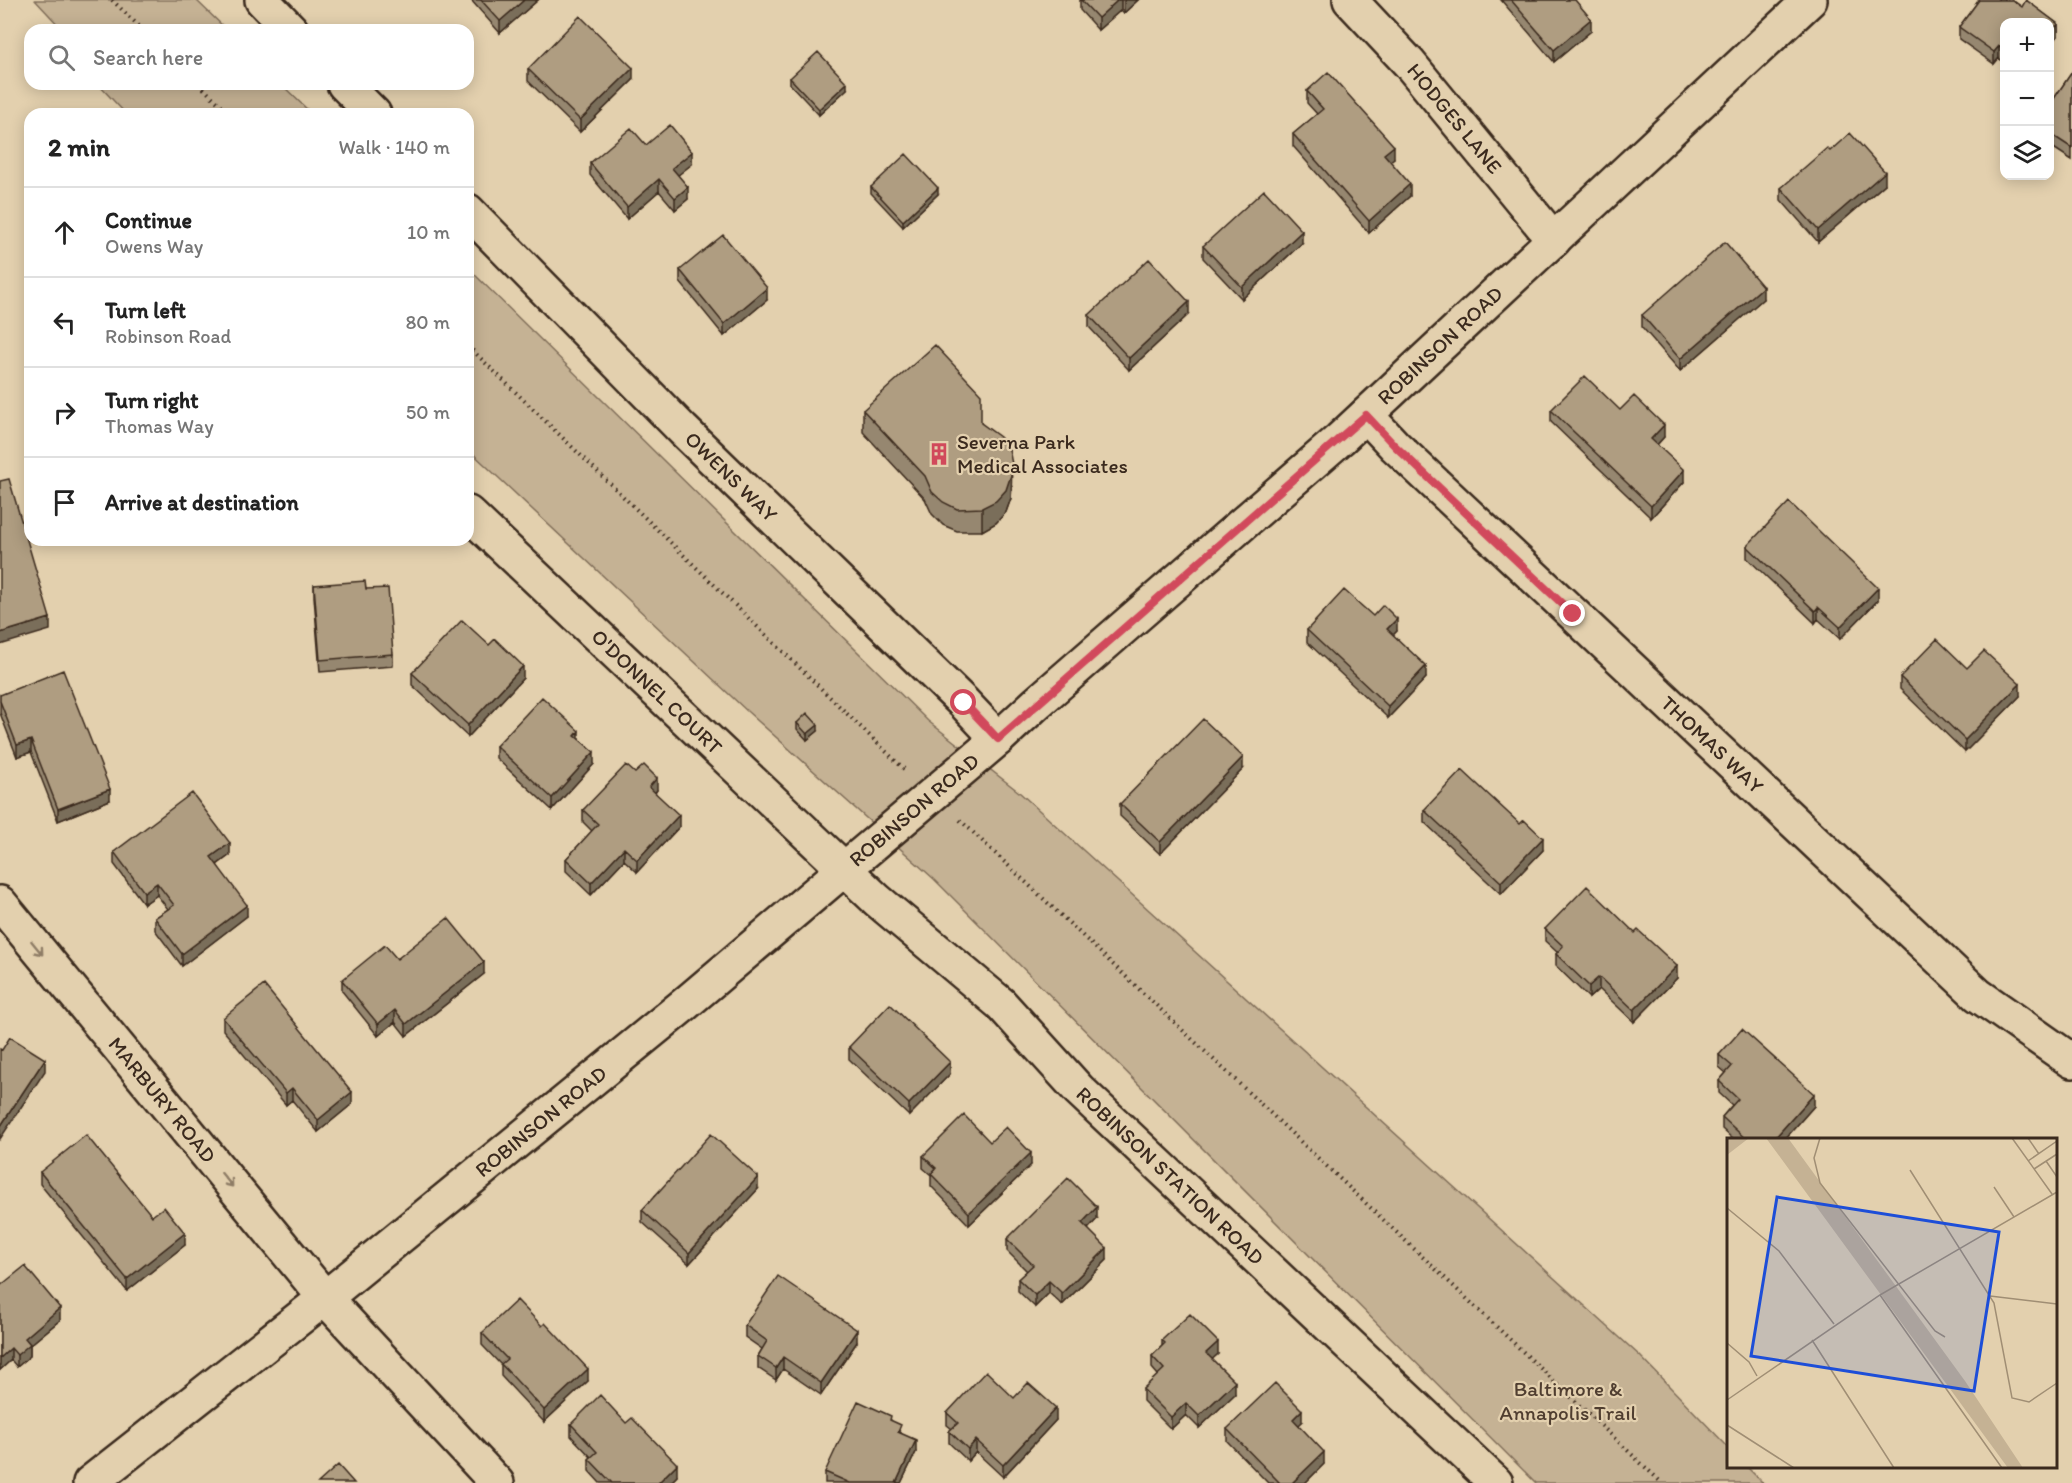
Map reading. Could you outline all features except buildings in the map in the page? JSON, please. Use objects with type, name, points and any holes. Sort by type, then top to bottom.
[{"type":"street","points":[[262,0],[285,24]]},
{"type":"street","name":"HODGES LANE","points":[[1350,0],[1409,63],[1554,240]]},
{"type":"street","name":"ROBINSON ROAD","points":[[90,1483],[325,1298],[686,1004],[998,739],[1366,415],[1810,0]]},
{"type":"street","points":[[350,90],[368,108]]},
{"type":"street","name":"OWENS WAY","points":[[474,217],[683,430],[964,703],[998,739]]},
{"type":"street","name":"THOMAS WAY","points":[[1366,415],[1395,446],[1978,995],[2072,1062]]},
{"type":"street","name":"O'DONNEL COURT","points":[[474,519],[845,870]]},
{"type":"street","name":"ROBINSON STATION ROAD","points":[[845,870],[1000,1004],[1078,1090],[1496,1483]]},
{"type":"street","name":"MARBURY ROAD","points":[[0,903],[325,1298],[497,1483]]},
{"type":"path","points":[[112,0],[137,24]]},
{"type":"path","points":[[205,90],[224,108]]},
{"type":"path","points":[[474,351],[891,757],[1662,1483]]},
{"type":"green space","points":[[35,0],[196,0],[221,24],[57,24]]},
{"type":"green space","points":[[104,90],[287,90],[306,108],[120,108]]},
{"type":"green space","name":"Baltimore & Annapolis Trail","points":[[474,274],[928,721],[1019,792],[1640,1356],[1727,1446],[1727,1468],[1748,1468],[1763,1483],[1536,1483],[934,879],[748,712],[474,455]]},
{"type":"place","name":"Severna Park Medical Associates","points":[[939,454]]},
{"type":"route","points":[[964,703],[998,739],[1366,415],[1395,446],[1573,614]]}]
